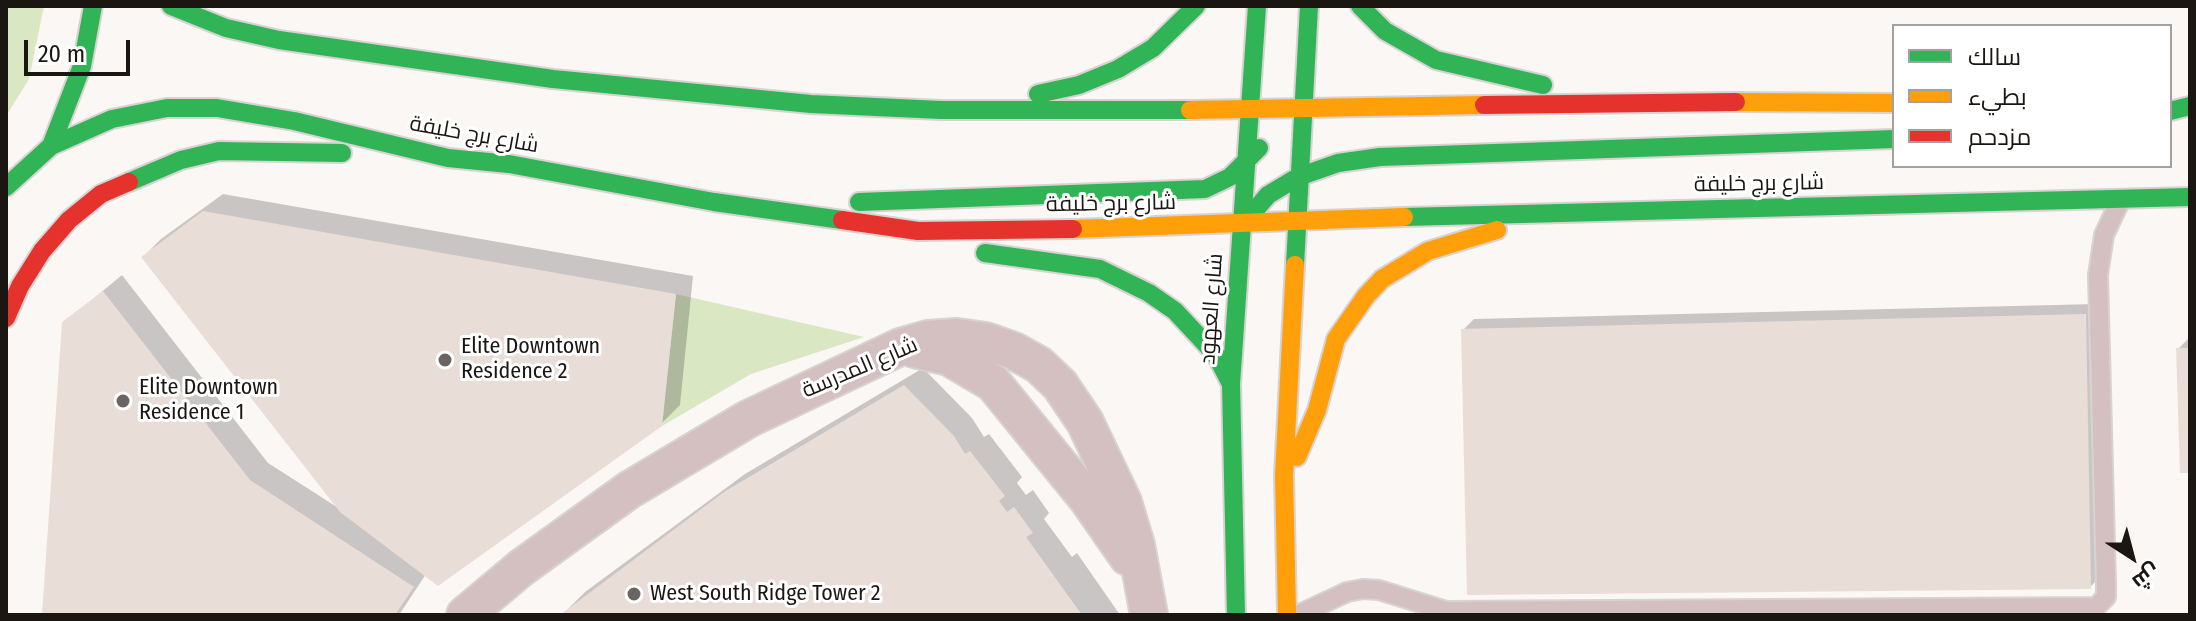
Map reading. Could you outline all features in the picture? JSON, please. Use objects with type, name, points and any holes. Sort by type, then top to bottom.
[{"type":"street","points":[[6,187],[51,146],[82,66],[93,6]]},
{"type":"street","points":[[171,6],[226,28],[279,40],[553,79],[811,104],[941,110],[1302,110],[1624,102],[1892,103]]},
{"type":"street","points":[[941,110],[1079,85],[1118,69],[1153,48],[1196,6]]},
{"type":"street","name":"شارع العهود","points":[[1236,615],[1231,384],[1257,6]]},
{"type":"street","points":[[1287,615],[1284,475],[1309,6]]},
{"type":"street","points":[[1360,6],[1385,31],[1436,60],[1624,102]]},
{"type":"street","name":"شارع برج خليفة","points":[[51,146],[112,119],[167,108],[217,108],[294,121],[448,158],[509,164],[611,186],[918,231],[1298,224],[1377,218],[2190,197]]},
{"type":"street","points":[[817,215],[871,199],[922,200],[1205,189],[1230,177],[1302,110]]},
{"type":"street","points":[[1243,224],[1268,195],[1298,177],[1338,163],[1380,157],[1892,139]]},
{"type":"street","points":[[6,318],[35,263],[69,220],[101,194],[181,160],[219,151],[256,150],[448,158]]},
{"type":"street","points":[[1284,475],[1309,433],[1336,339],[1348,317],[1382,279],[1428,251],[1566,213]]},
{"type":"street","points":[[918,231],[991,254],[1077,264],[1122,279],[1175,311],[1216,355],[1231,384]]},
{"type":"street","name":"شارع المدرسة","points":[[465,615],[572,530],[688,454],[810,387],[900,347],[957,337],[986,341],[1014,351],[1039,365],[1060,385],[1085,422],[1111,475],[1132,531],[1147,601]]},
{"type":"street","points":[[900,347],[949,357],[993,383],[1089,501],[1147,601]]},
{"type":"lane","points":[[1298,615],[1331,598],[1363,589],[1379,590],[1446,611],[2096,607],[2106,597],[2098,275],[2104,235],[2121,198]]},
{"type":"green space","points":[[6,6],[44,6],[29,79],[6,116]]},
{"type":"green space","points":[[676,294],[864,337],[751,374],[662,426]]},
{"type":"building","name":"Elite Downtown Residence 2","points":[[203,211],[676,294],[662,426],[438,586],[340,512],[141,257]]},
{"type":"building","name":"Elite Downtown Residence 1","points":[[103,291],[250,480],[414,587],[395,615],[42,615],[62,322]]},
{"type":"building","points":[[2086,314],[2091,589],[1467,595],[1461,329]]},
{"type":"building","points":[[2176,348],[2190,348],[2190,473],[2180,473]]},
{"type":"building","points":[[904,385],[954,436],[965,454],[970,451],[1005,496],[999,501],[1007,512],[1014,507],[1033,533],[1026,537],[1082,615],[560,615],[724,492]]},
{"type":"traffic: fast","points":[[6,187],[51,146],[82,66],[93,6]]},
{"type":"traffic: fast","points":[[171,6],[226,28],[279,40],[553,79],[811,104],[941,110],[1190,110]]},
{"type":"traffic: fast","points":[[1038,94],[1079,85],[1118,69],[1153,48],[1196,6]]},
{"type":"traffic: fast","points":[[1236,615],[1231,384],[1257,6]]},
{"type":"traffic: fast","points":[[1295,265],[1309,6]]},
{"type":"traffic: fast","points":[[1360,6],[1385,31],[1436,60],[1543,85]]},
{"type":"traffic: fast","points":[[2172,110],[2190,106]]},
{"type":"traffic: fast","points":[[51,146],[112,119],[167,108],[217,108],[294,121],[448,158],[509,164],[714,202],[842,220]]},
{"type":"traffic: fast","points":[[1243,224],[1268,195],[1298,177],[1338,163],[1380,157],[1892,139]]},
{"type":"traffic: fast","points":[[859,202],[1205,189],[1230,177],[1259,148]]},
{"type":"traffic: fast","points":[[129,182],[181,160],[219,151],[342,153]]},
{"type":"traffic: fast","points":[[1404,217],[2190,197]]},
{"type":"traffic: fast","points":[[985,253],[1100,269],[1149,293],[1175,311],[1216,355],[1231,384]]},
{"type":"traffic: slow","points":[[1736,102],[1892,103]]},
{"type":"traffic: slow","points":[[1190,110],[1484,105]]},
{"type":"traffic: slow","points":[[1073,229],[1404,217]]},
{"type":"traffic: slow","points":[[1297,457],[1317,410],[1336,339],[1366,296],[1382,279],[1428,251],[1497,230]]},
{"type":"traffic: slow","points":[[1287,615],[1284,475],[1295,265]]},
{"type":"traffic: jam","points":[[1484,105],[1736,102]]},
{"type":"traffic: jam","points":[[6,318],[20,286],[42,251],[69,220],[101,194],[129,182]]},
{"type":"traffic: jam","points":[[842,220],[918,231],[1073,229]]},
{"type":"place","name":"Elite Downtown Residence 2","points":[[445,360]]},
{"type":"place","name":"Elite Downtown Residence 1","points":[[123,401]]},
{"type":"place","name":"West South Ridge Tower 2","points":[[634,594]]}]
